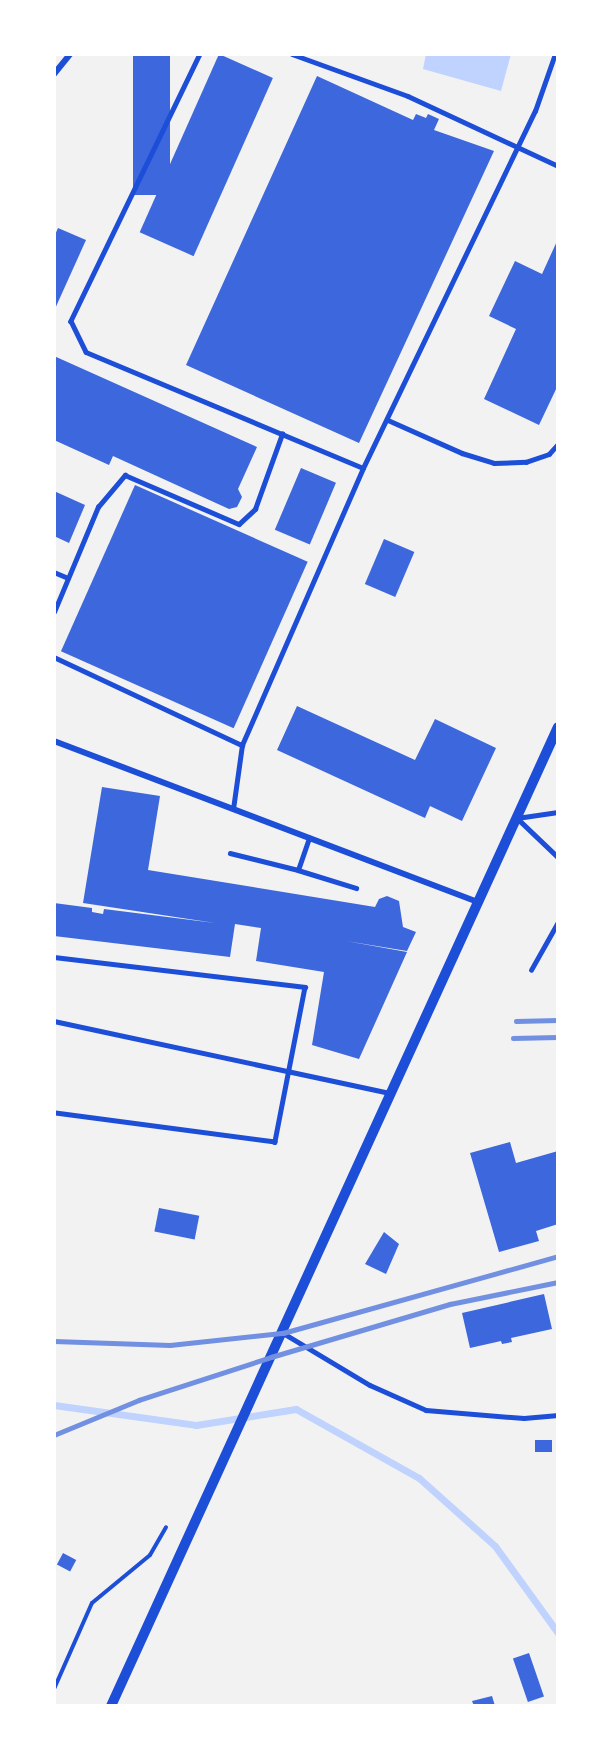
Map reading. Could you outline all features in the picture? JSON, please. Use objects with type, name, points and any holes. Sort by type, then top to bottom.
[{"type":"street","points":[[54,74],[70,54]]},
{"type":"street","points":[[111,1706],[558,728]]},
{"type":"street","points":[[54,741],[478,902]]},
{"type":"lane","points":[[200,54],[71,321],[86,352],[363,468]]},
{"type":"lane","points":[[292,54],[408,96],[514,148],[558,166]]},
{"type":"lane","points":[[233,809],[242,745],[363,468],[388,420],[514,148],[535,111],[555,54]]},
{"type":"lane","points":[[388,420],[462,453],[494,463],[526,462],[549,454],[558,444]]},
{"type":"lane","points":[[54,612],[98,507],[125,475],[239,524],[255,509],[282,434]]},
{"type":"lane","points":[[54,572],[68,578]]},
{"type":"lane","points":[[54,657],[242,745]]},
{"type":"lane","points":[[517,818],[558,812]]},
{"type":"lane","points":[[517,818],[558,857]]},
{"type":"lane","points":[[298,870],[309,838]]},
{"type":"lane","points":[[230,853],[298,870],[356,888]]},
{"type":"lane","points":[[531,970],[558,922]]},
{"type":"lane","points":[[54,957],[305,987],[275,1142],[54,1113]]},
{"type":"lane","points":[[54,1021],[390,1094]]},
{"type":"lane","points":[[283,1333],[370,1385],[426,1410],[524,1418],[558,1415]]},
{"type":"path","points":[[54,1689],[92,1604],[150,1555],[166,1527]]},
{"type":"water","points":[[426,54],[511,54],[501,91],[423,69]]},
{"type":"building","points":[[133,54],[170,54],[170,195],[133,195]]},
{"type":"building","points":[[219,54],[273,78],[194,256],[140,232]]},
{"type":"building","points":[[317,76],[413,120],[416,114],[426,118],[428,114],[439,119],[434,130],[494,151],[359,443],[186,365]]},
{"type":"building","points":[[58,228],[86,240],[54,311],[54,237]]},
{"type":"building","points":[[558,239],[558,385],[539,425],[484,399],[516,329],[489,316],[515,261],[542,274]]},
{"type":"building","points":[[54,356],[257,447],[238,489],[242,497],[237,507],[229,509],[113,456],[109,465],[54,440]]},
{"type":"building","points":[[301,468],[336,483],[310,545],[275,530]]},
{"type":"building","points":[[135,485],[308,562],[234,728],[61,651]]},
{"type":"building","points":[[54,491],[85,505],[69,543],[54,536]]},
{"type":"building","points":[[384,539],[414,552],[395,597],[365,584]]},
{"type":"building","points":[[297,706],[415,760],[435,719],[496,748],[462,821],[430,806],[425,818],[277,750]]},
{"type":"building","points":[[102,787],[160,796],[148,870],[375,907],[379,899],[387,896],[399,901],[403,927],[416,932],[407,951],[346,941],[407,952],[359,1059],[312,1045],[324,972],[256,961],[261,928],[235,924],[230,957],[54,936],[54,903],[92,908],[92,912],[103,914],[104,909],[215,923],[83,903]]},
{"type":"building","points":[[510,1142],[516,1163],[558,1151],[558,1224],[536,1231],[539,1241],[499,1252],[470,1153]]},
{"type":"building","points":[[159,1208],[199,1216],[195,1239],[154,1232]]},
{"type":"building","points":[[384,1232],[399,1244],[386,1274],[365,1264]]},
{"type":"building","points":[[544,1294],[552,1329],[511,1338],[512,1342],[502,1344],[501,1341],[470,1348],[462,1313]]},
{"type":"building","points":[[535,1440],[552,1440],[552,1452],[535,1452]]},
{"type":"building","points":[[63,1553],[76,1560],[70,1572],[57,1564]]},
{"type":"building","points":[[529,1653],[544,1696],[528,1702],[513,1659]]},
{"type":"building","points":[[492,1696],[495,1706],[474,1706],[472,1701]]},
{"type":"waterway","points":[[54,1405],[196,1425],[296,1409],[419,1478],[495,1546],[558,1633]]},
{"type":"railway","points":[[516,1021],[558,1020]]},
{"type":"railway","points":[[513,1038],[558,1037]]},
{"type":"railway","points":[[54,1341],[170,1345],[283,1333],[558,1256]]},
{"type":"railway","points":[[54,1435],[139,1400],[271,1357],[450,1304],[558,1282]]}]
